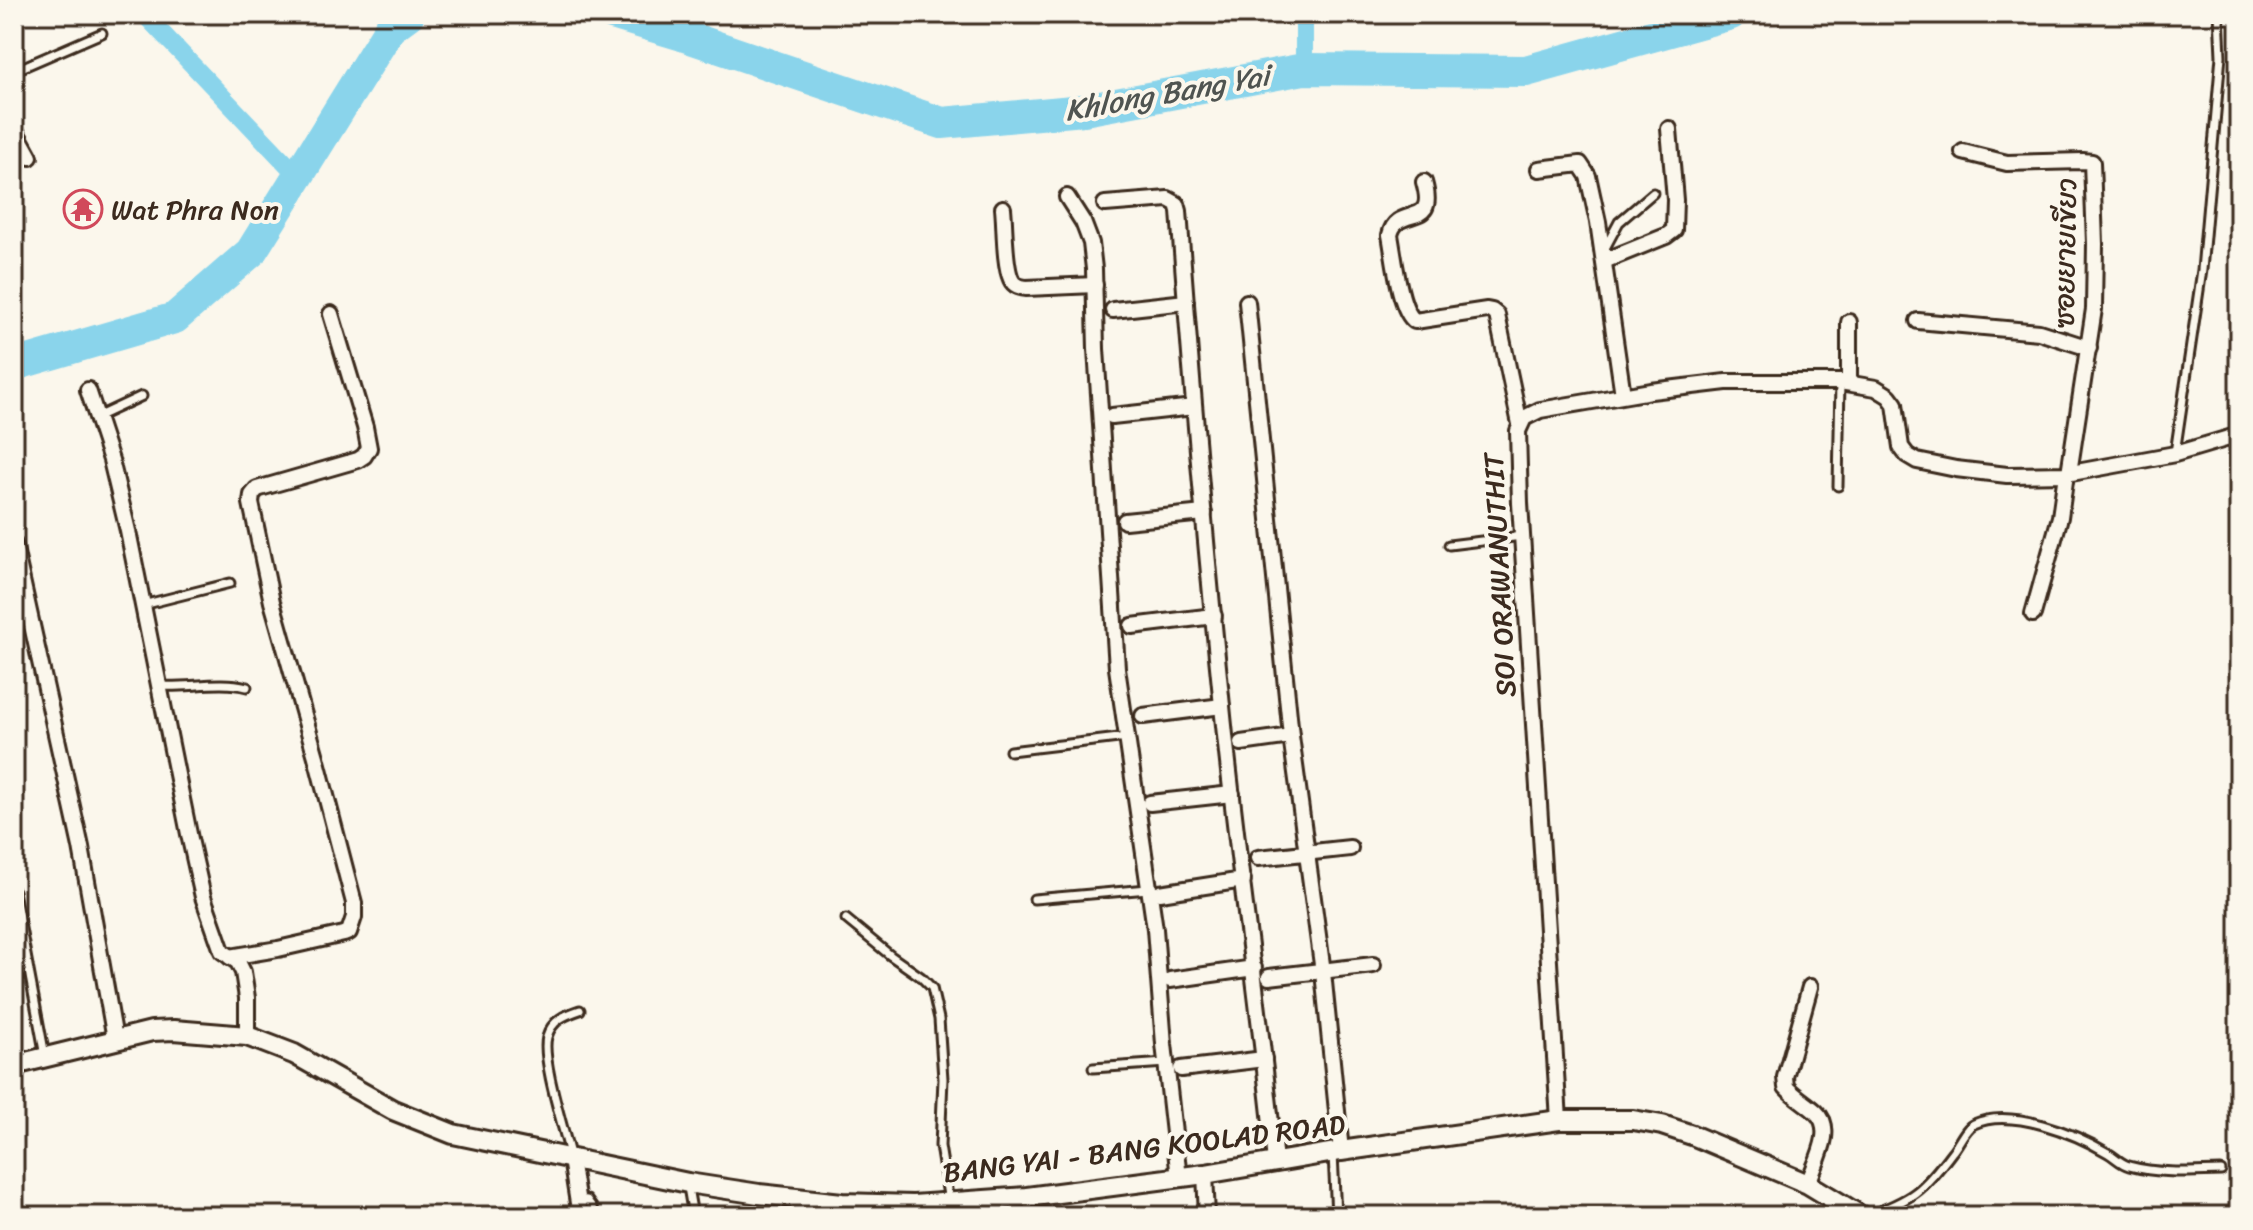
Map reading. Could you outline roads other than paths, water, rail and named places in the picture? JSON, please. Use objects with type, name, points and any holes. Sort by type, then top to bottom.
[{"type":"street","points":[[14,128],[30,157]]},
{"type":"street","points":[[1604,257],[1666,236],[1674,230],[1675,200],[1669,129]]},
{"type":"street","name":"ซอยยายเขียว","points":[[1963,152],[2007,163],[2092,162],[2093,168],[2094,309],[2089,348],[2060,517],[2033,614]]},
{"type":"street","points":[[1539,169],[1580,164],[1588,176],[1604,257],[1623,395]]},
{"type":"street","points":[[1424,182],[1429,198],[1427,207],[1396,222],[1391,228],[1404,305],[1409,317],[1415,321],[1487,310],[1497,315],[1520,424]]},
{"type":"street","points":[[1067,197],[1083,222],[1091,243],[1115,644],[1127,737],[1154,891],[1166,1063],[1179,1178]]},
{"type":"street","points":[[1105,204],[1168,199],[1177,204],[1222,706],[1275,1162]]},
{"type":"street","points":[[1003,208],[1008,266],[1011,280],[1017,286],[1095,285]]},
{"type":"street","points":[[1113,310],[1186,302]]},
{"type":"street","points":[[1247,302],[1291,736],[1323,972],[1337,1152]]},
{"type":"street","points":[[230,957],[344,934],[349,932],[354,917],[354,903],[316,757],[272,602],[251,503],[257,489],[358,460],[369,448],[331,314]]},
{"type":"street","points":[[1918,321],[2039,332],[2089,348]]},
{"type":"street","points":[[1844,382],[1849,322]]},
{"type":"street","name":"SOI ORAWANUTHIT","points":[[1559,1120],[1522,536],[1518,431],[1524,418],[1540,410],[1623,395],[1726,382],[1844,382],[1876,388],[1889,396],[1895,404],[1901,447],[1917,461],[2007,475],[2068,473],[2175,454],[2239,435]]},
{"type":"street","points":[[88,390],[111,460],[203,897],[222,951],[238,962],[243,972],[247,1036]]},
{"type":"street","points":[[1112,416],[1194,407]]},
{"type":"street","points":[[1125,521],[1204,513]]},
{"type":"street","points":[[14,544],[81,847],[115,1039]]},
{"type":"street","points":[[1132,626],[1214,616]]},
{"type":"street","points":[[1143,716],[1222,706]]},
{"type":"street","points":[[1241,743],[1291,736]]},
{"type":"street","points":[[1150,803],[1232,794]]},
{"type":"street","points":[[1258,858],[1350,848]]},
{"type":"street","points":[[1154,891],[1243,880]]},
{"type":"street","points":[[1269,977],[1373,965]]},
{"type":"street","points":[[1170,980],[1254,968]]},
{"type":"street","points":[[1808,1184],[1826,1133],[1825,1123],[1818,1113],[1786,1087],[1785,1077],[1810,987]]},
{"type":"street","name":"BANG YAI - BANG KOOLAD ROAD","points":[[14,1065],[152,1031],[247,1036],[294,1054],[393,1110],[453,1134],[688,1183],[843,1209],[913,1205],[959,1207],[1179,1178],[1559,1120],[1633,1120],[1692,1135],[1808,1184],[1863,1216]]},
{"type":"street","points":[[1181,1069],[1264,1059]]},
{"type":"street","points":[[571,1159],[580,1216]]},
{"type":"street","points":[[1205,1174],[1207,1216]]},
{"type":"lane","points":[[2175,454],[2202,270],[2221,56],[2219,14]]},
{"type":"lane","points":[[14,71],[102,33]]},
{"type":"lane","points":[[1604,257],[1619,222],[1653,193]]},
{"type":"lane","points":[[1838,486],[1844,382]]},
{"type":"lane","points":[[97,417],[142,396]]},
{"type":"lane","points":[[1449,545],[1522,536]]},
{"type":"lane","points":[[143,605],[230,583]]},
{"type":"lane","points":[[159,686],[232,683],[247,687]]},
{"type":"lane","points":[[1010,751],[1127,737]]},
{"type":"lane","points":[[14,891],[45,1056]]},
{"type":"lane","points":[[1034,899],[1154,891]]},
{"type":"lane","points":[[846,919],[932,988],[939,1019],[943,1079],[940,1146],[959,1207]]},
{"type":"lane","points":[[571,1159],[546,1056],[547,1035],[559,1017],[580,1010]]},
{"type":"lane","points":[[1093,1068],[1166,1063]]},
{"type":"lane","points":[[1863,1216],[1898,1205],[1924,1188],[1972,1125],[1992,1119],[2035,1122],[2068,1133],[2126,1166],[2183,1173],[2221,1171]]},
{"type":"lane","points":[[1336,1216],[1337,1152]]},
{"type":"lane","points":[[688,1183],[693,1216]]},
{"type":"lane","points":[[1027,1197],[1029,1216]]},
{"type":"lane","points":[[577,1199],[587,1200],[594,1216]]},
{"type":"waterway","points":[[144,14],[299,177]]},
{"type":"waterway","name":"Khlong Bang Yai","points":[[14,365],[175,318],[251,252],[390,28],[409,14]]},
{"type":"waterway","name":"Khlong Bang Yai","points":[[612,14],[942,123],[1084,110],[1304,69],[1526,71],[1731,14]]},
{"type":"waterway","points":[[1304,14],[1304,69]]},
{"type":"place","name":"Wat Phra Non","points":[[83,209]]}]
